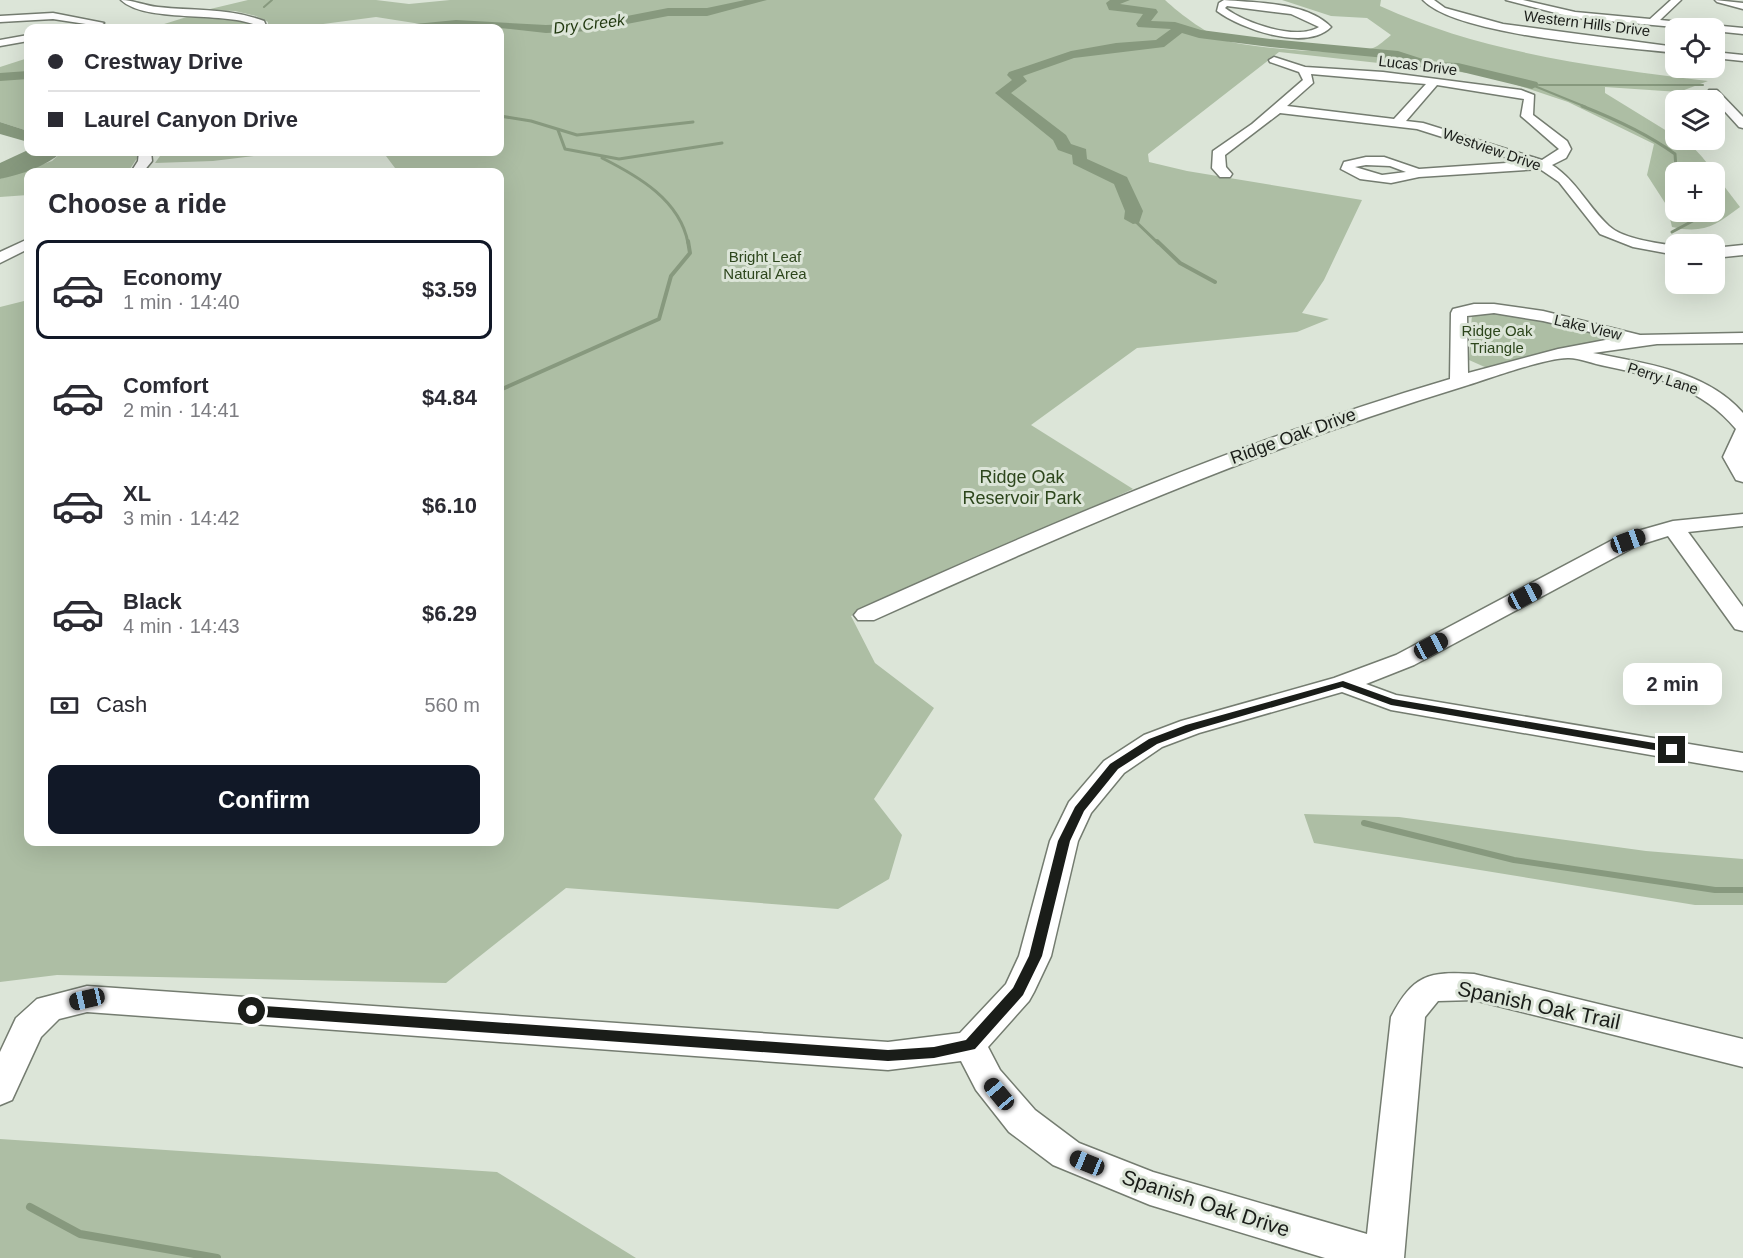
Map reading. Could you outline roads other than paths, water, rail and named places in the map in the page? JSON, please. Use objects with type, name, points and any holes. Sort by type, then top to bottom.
[{"type":"street","points":[[126,0],[129,4],[153,9],[241,15],[261,24]]},
{"type":"street","points":[[1213,0],[1288,12],[1316,20],[1326,27],[1321,32],[1305,34],[1270,31],[1230,16],[1220,9],[1224,3]]},
{"type":"street","name":"Western Hills Drive","points":[[1428,0],[1436,7],[1464,17],[1559,37],[1665,49]]},
{"type":"street","points":[[1511,0],[1562,13],[1743,31]]},
{"type":"street","points":[[1653,22],[1676,0]]},
{"type":"street","points":[[1720,0],[1743,6]]},
{"type":"street","points":[[129,16],[153,9]]},
{"type":"street","points":[[0,19],[63,17],[104,22],[94,24]]},
{"type":"street","points":[[1550,48],[1559,37]]},
{"type":"street","points":[[0,43],[24,39]]},
{"type":"street","points":[[1725,56],[1743,58]]},
{"type":"street","name":"Lucas Drive","points":[[1274,60],[1304,70],[1371,74],[1527,95],[1530,97],[1527,116],[1563,144],[1565,149],[1554,161],[1543,165]]},
{"type":"street","points":[[1226,174],[1219,168],[1218,153],[1307,85],[1309,81],[1304,70]]},
{"type":"street","points":[[1398,122],[1434,82]]},
{"type":"street","points":[[1725,104],[1742,122]]},
{"type":"street","name":"Westview Drive","points":[[1278,109],[1398,122],[1437,130],[1543,165],[1564,179],[1605,231],[1638,244],[1665,249]]},
{"type":"street","points":[[1725,120],[1742,122]]},
{"type":"street","points":[[1417,173],[1543,165]]},
{"type":"street","points":[[0,244],[24,245]]},
{"type":"street","points":[[0,258],[24,246]]},
{"type":"street","points":[[1725,252],[1743,250]]},
{"type":"street","name":"Lake View","points":[[1458,382],[1459,313],[1475,307],[1510,310],[1645,340]]},
{"type":"street","name":"Ridge Oak Drive","points":[[866,615],[1127,498],[1325,422],[1458,382],[1570,354],[1645,340],[1743,338]]},
{"type":"street","name":"Perry Lane","points":[[1570,354],[1643,370],[1701,390],[1735,412],[1743,425]]},
{"type":"street","points":[[1743,433],[1732,453],[1734,464],[1743,476]]},
{"type":"street","points":[[0,1090],[28,1028],[50,1008],[87,999],[888,1056],[934,1052],[970,1045],[1018,992],[1035,956],[1064,841],[1079,809],[1114,766],[1153,741],[1190,727],[1343,684],[1405,660],[1628,541],[1673,527],[1743,520]]},
{"type":"street","points":[[1673,527],[1743,624]]},
{"type":"street","points":[[1343,684],[1391,702],[1743,762]]},
{"type":"street","name":"Spanish Oak Trail","points":[[1385,1258],[1408,1017],[1416,999],[1428,989],[1449,985],[1474,987],[1743,1053]]},
{"type":"street","name":"Spanish Oak Drive","points":[[970,1045],[988,1080],[1022,1121],[1066,1154],[1150,1188],[1385,1258]]},
{"type":"waterway","points":[[264,7],[272,0]]},
{"type":"waterway","name":"Dry Creek","points":[[504,27],[546,29],[591,27],[617,24],[668,12],[707,12],[761,0]]},
{"type":"waterway","points":[[1124,0],[1112,3],[1113,7],[1152,12],[1142,24],[1175,26],[1199,34],[1270,43],[1346,48],[1398,55],[1431,66],[1458,67],[1532,85]]},
{"type":"waterway","points":[[1133,219],[1134,211],[1121,181],[1079,161],[1080,152],[1064,147],[1060,138],[1002,93],[1020,81],[1014,75],[1071,55],[1116,47],[1159,44],[1177,31]]},
{"type":"waterway","name":"Dry Creek","points":[[0,77],[24,75]]},
{"type":"waterway","points":[[1532,85],[1586,107]]},
{"type":"waterway","points":[[1539,85],[1703,85]]},
{"type":"waterway","points":[[1582,106],[1653,139],[1675,154],[1676,162]]},
{"type":"waterway","points":[[504,117],[531,121],[577,135],[693,122]]},
{"type":"waterway","points":[[558,130],[565,149],[619,159],[722,143]]},
{"type":"waterway","points":[[602,158],[643,181],[667,202],[676,214],[688,243]]},
{"type":"waterway","points":[[1133,219],[1158,243]]},
{"type":"waterway","points":[[1672,232],[1691,222]]},
{"type":"waterway","points":[[504,388],[659,319],[671,276],[690,253],[688,241]]},
{"type":"waterway","points":[[1157,241],[1180,263],[1215,282]]},
{"type":"waterway","points":[[1364,823],[1514,860],[1715,890],[1743,890]]},
{"type":"waterway","points":[[30,1207],[80,1234],[217,1258]]},
{"type":"park label","name":"Bright Leaf Natural Area","points":[[765,264]]},
{"type":"park label","name":"Ridge Oak Triangle","points":[[1497,338]]},
{"type":"park label","name":"Ridge Oak Reservoir Park","points":[[1022,487]]}]
